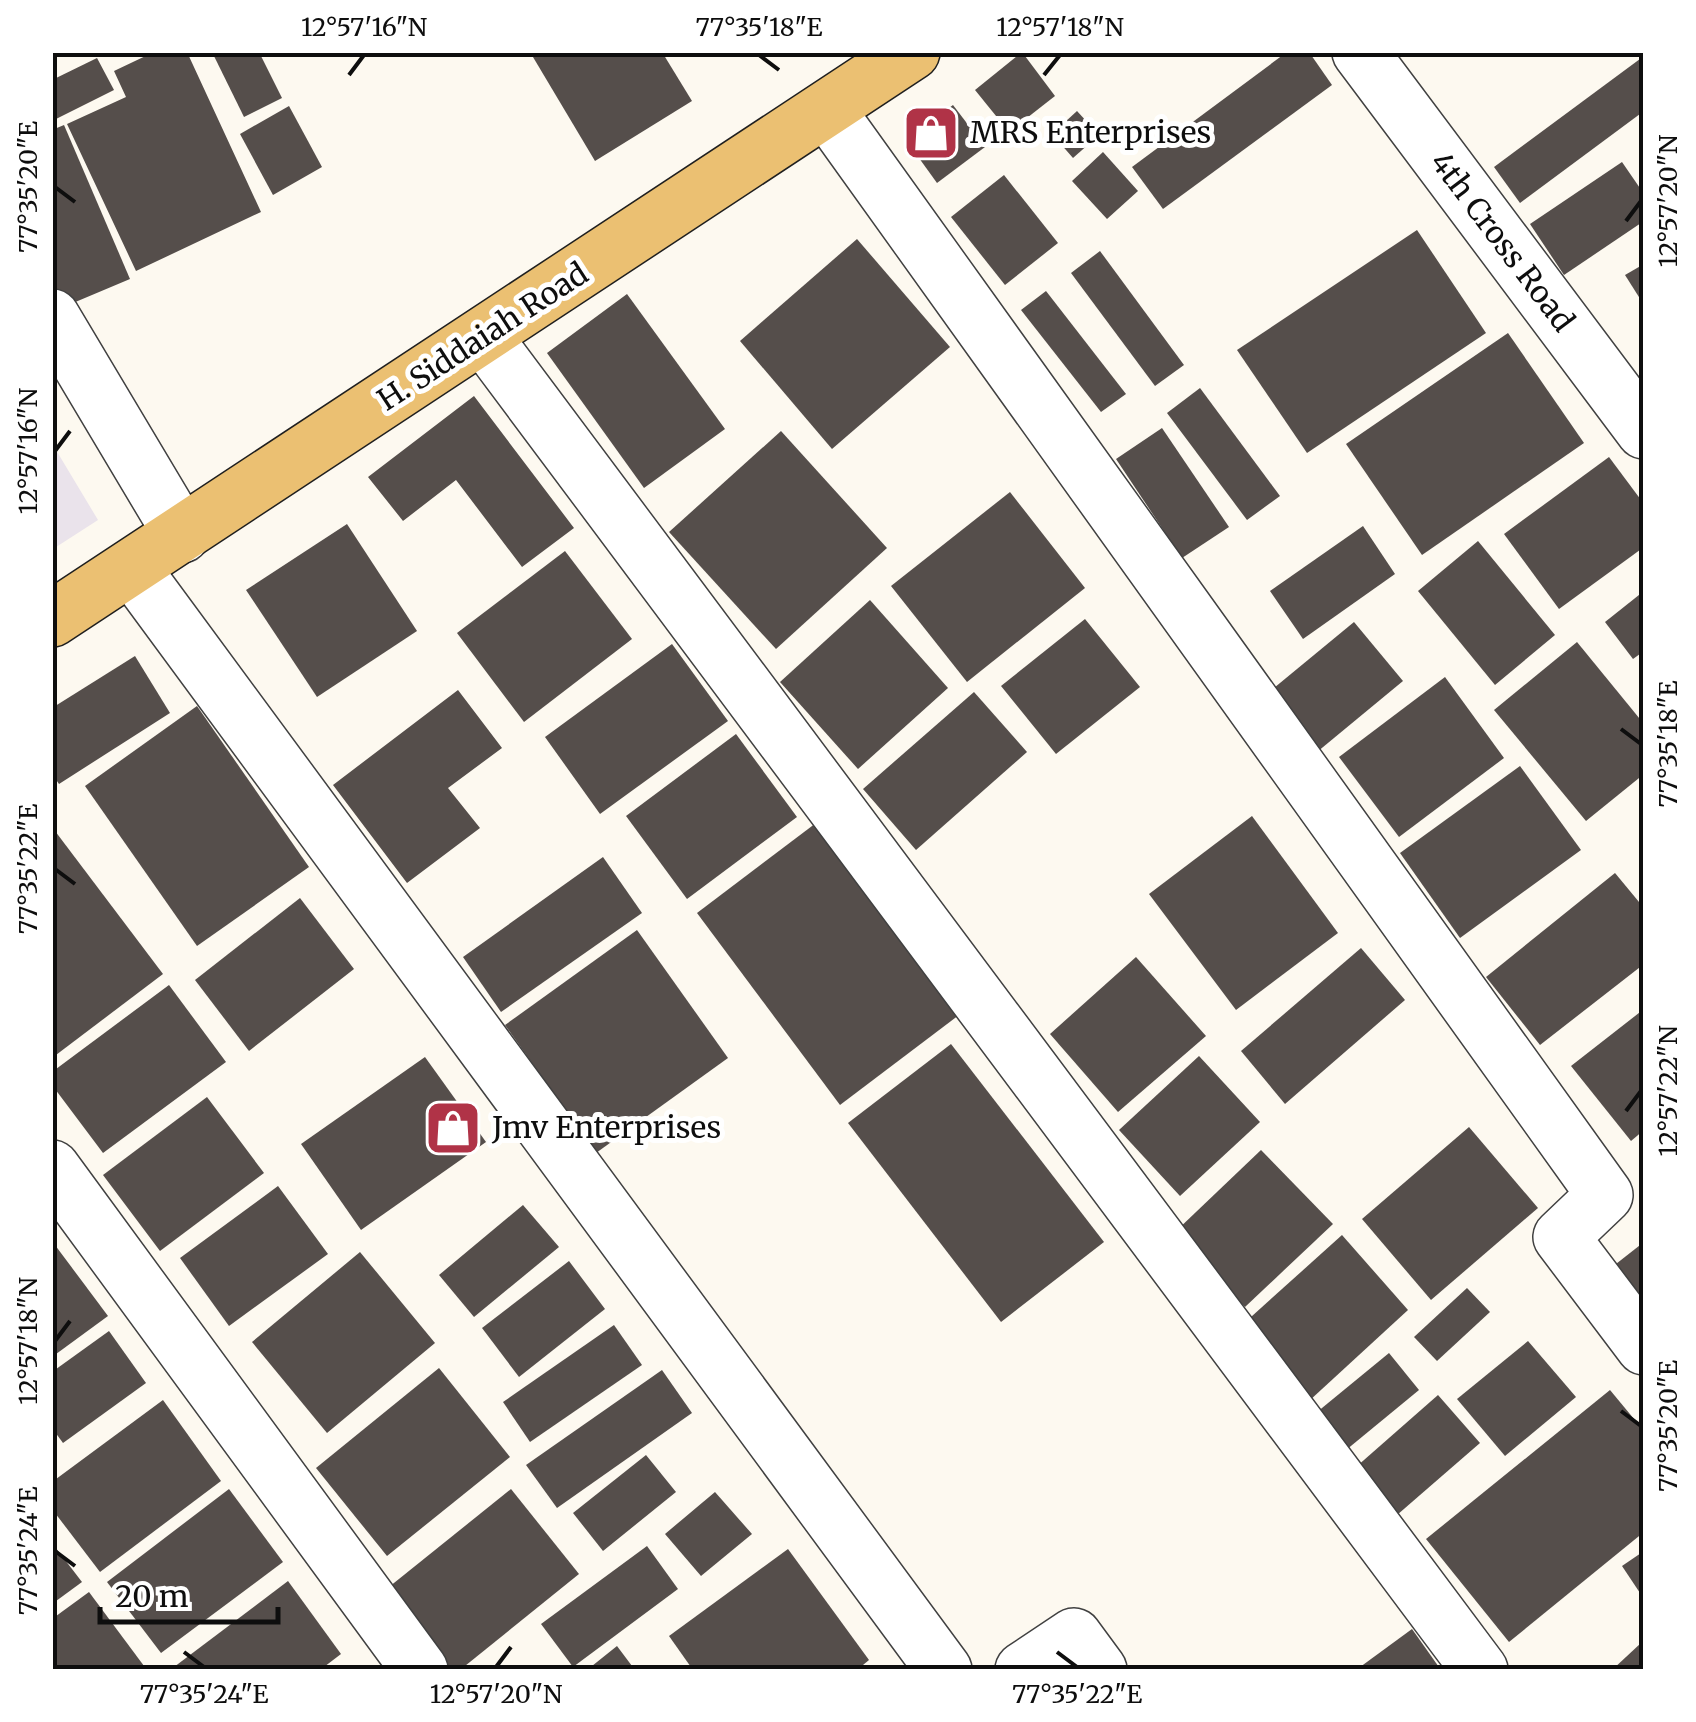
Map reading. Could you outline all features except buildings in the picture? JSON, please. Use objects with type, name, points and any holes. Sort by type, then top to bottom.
[{"type":"main road","name":"H. Siddaiah Road","points":[[52,619],[912,52]]},
{"type":"street","name":"4th Cross Road","points":[[1360,52],[1644,432]]},
{"type":"street","points":[[828,110],[1604,1195],[1561,1238],[1644,1348]]},
{"type":"street","points":[[52,317],[182,535]]},
{"type":"street","points":[[483,336],[1480,1670]]},
{"type":"street","points":[[132,568],[944,1670]]},
{"type":"street","points":[[52,1168],[420,1670]]},
{"type":"street","points":[[1023,1670],[1074,1636],[1099,1670]]},
{"type":"shaded area","points":[[53,445],[98,520],[52,549]]},
{"type":"place","name":"MRS Enterprises","points":[[931,133]]},
{"type":"place","name":"Jmv Enterprises","points":[[453,1128]]}]
